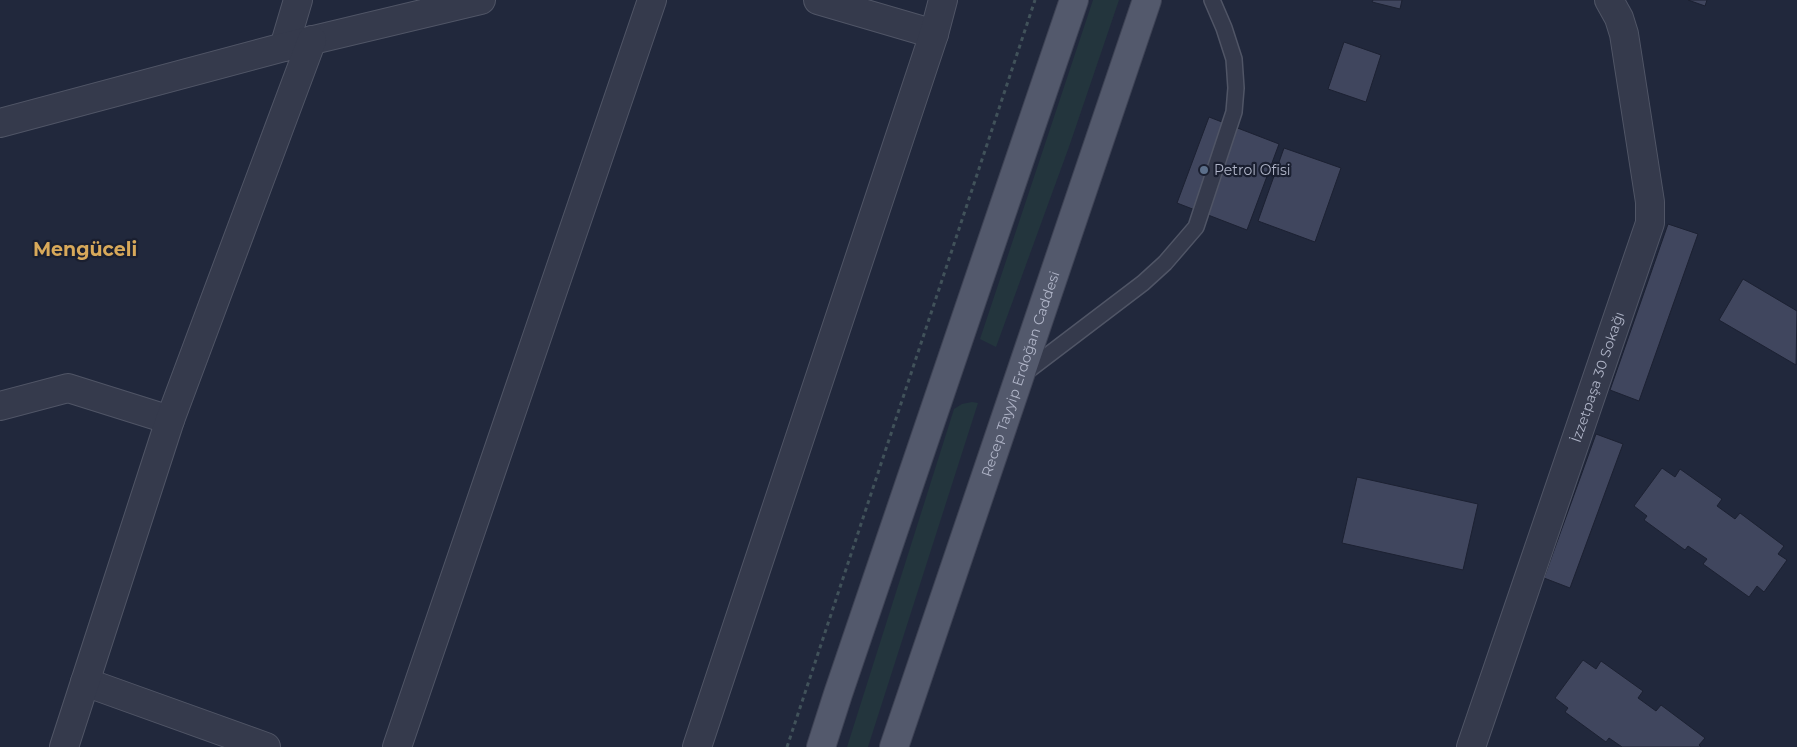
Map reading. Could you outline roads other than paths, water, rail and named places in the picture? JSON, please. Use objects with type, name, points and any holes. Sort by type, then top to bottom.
[{"type":"main road","points":[[821,747],[1074,0]]},
{"type":"main road","name":"Recep Tayyip Erdoğan Caddesi","points":[[894,747],[1147,0]]},
{"type":"street","points":[[284,47],[298,0]]},
{"type":"street","points":[[0,123],[284,47],[481,0]]},
{"type":"street","points":[[397,747],[652,0]]},
{"type":"street","points":[[818,0],[934,34]]},
{"type":"street","points":[[697,747],[934,34],[943,0]]},
{"type":"street","name":"İzzetpaşa 30 Sokağı","points":[[1472,747],[1650,223],[1650,202],[1624,34],[1619,18],[1609,0]]},
{"type":"street","points":[[64,747],[170,420],[312,40]]},
{"type":"street","points":[[0,406],[68,388],[170,420]]},
{"type":"street","points":[[86,682],[266,747]]},
{"type":"lane","points":[[1019,378],[1143,283],[1171,257],[1196,227],[1234,112],[1234,59],[1212,0]]},
{"type":"place","name":"Petrol Ofisi","points":[[1204,170]]},
{"type":"district","name":"Mengüceli","points":[[85,249]]}]
